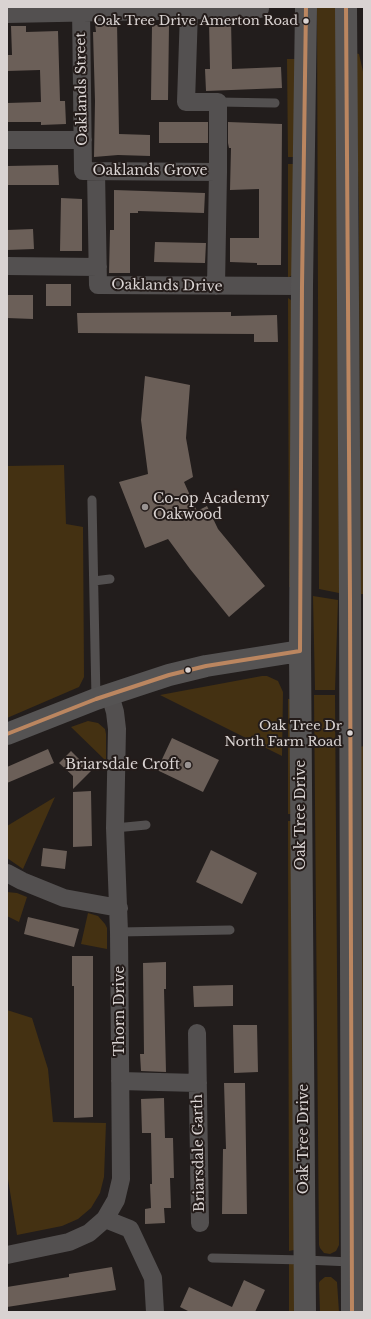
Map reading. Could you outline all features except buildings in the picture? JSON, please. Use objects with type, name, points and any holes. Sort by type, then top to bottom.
[{"type":"street","name":"Oak Tree Drive","points":[[306,7],[302,286],[300,651],[306,1312]]},
{"type":"street","points":[[346,7],[357,651],[352,1312]]},
{"type":"street","points":[[7,14],[81,10],[189,11],[260,9]]},
{"type":"street","name":"Oaklands Street","points":[[81,10],[83,140],[90,171]]},
{"type":"street","points":[[189,11],[186,102],[218,102]]},
{"type":"street","name":"Oaklands Grove","points":[[216,286],[218,102]]},
{"type":"street","points":[[7,140],[83,140]]},
{"type":"street","name":"Oaklands Drive","points":[[90,171],[98,267],[98,285],[302,286]]},
{"type":"street","name":"Oaklands Grove","points":[[90,171],[218,172]]},
{"type":"street","points":[[7,266],[98,267]]},
{"type":"street","points":[[7,734],[103,697],[169,674],[206,666],[300,651]]},
{"type":"street","name":"Thorn Drive","points":[[7,1255],[69,1242],[89,1233],[105,1219],[116,1200],[121,1179],[119,908],[116,828],[117,729],[115,712],[103,697]]},
{"type":"street","points":[[7,873],[64,898],[119,908]]},
{"type":"street","name":"Briarsdale Garth","points":[[197,1033],[200,1223]]},
{"type":"street","name":"Briarsdale Garth","points":[[120,1081],[198,1083]]},
{"type":"street","points":[[105,1219],[130,1229],[153,1278],[155,1312]]},
{"type":"lane","points":[[218,102],[275,103]]},
{"type":"lane","points":[[92,500],[94,582],[103,697]]},
{"type":"lane","points":[[94,582],[110,579]]},
{"type":"lane","points":[[116,828],[146,825]]},
{"type":"lane","points":[[119,932],[230,930]]},
{"type":"lane","points":[[212,1258],[352,1262]]},
{"type":"shaded area","points":[[317,7],[337,7],[339,593],[319,589]]},
{"type":"shaded area","points":[[355,53],[359,54],[364,76],[364,594],[360,594],[359,209]]},
{"type":"shaded area","points":[[287,59],[297,59],[297,157],[288,157]]},
{"type":"shaded area","points":[[288,164],[296,164],[296,272],[288,278]]},
{"type":"shaded area","points":[[288,298],[295,303],[297,587],[289,587]]},
{"type":"shaded area","points":[[64,465],[66,524],[83,527],[84,677],[79,687],[7,718],[7,466]]},
{"type":"shaded area","points":[[313,596],[338,600],[335,690],[315,690]]},
{"type":"shaded area","points":[[267,676],[278,681],[283,692],[282,756],[160,695]]},
{"type":"shaded area","points":[[314,695],[335,695],[339,1245],[336,1251],[330,1254],[324,1253],[319,1245]]},
{"type":"shaded area","points":[[288,699],[297,699],[297,814],[288,814]]},
{"type":"shaded area","points":[[88,721],[98,723],[105,729],[106,761],[71,727]]},
{"type":"shaded area","points":[[364,746],[364,1188],[363,1188],[355,748]]},
{"type":"shaded area","points":[[55,797],[23,869],[7,858],[7,826]]},
{"type":"shaded area","points":[[288,821],[297,821],[294,1250],[289,1251]]},
{"type":"shaded area","points":[[7,892],[17,893],[27,897],[19,922],[7,916]]},
{"type":"shaded area","points":[[88,913],[98,916],[105,924],[107,928],[107,949],[81,944]]},
{"type":"shaded area","points":[[7,1010],[32,1018],[48,1069],[53,1122],[106,1123],[104,1177],[100,1193],[91,1208],[78,1219],[62,1226],[17,1235],[7,1173]]},
{"type":"shaded area","points":[[289,1262],[295,1265],[298,1312],[289,1312]]},
{"type":"shaded area","points":[[325,1277],[331,1277],[337,1282],[339,1312],[320,1312],[319,1283]]},
{"type":"transit line","points":[[7,734],[96,699],[169,675],[206,666],[300,651],[302,286],[306,7]]},
{"type":"transit line","points":[[346,7],[350,598],[352,1312]]},
{"type":"place","name":"Oak Tree Drive Amerton Road","points":[[306,21]]},
{"type":"place","name":"Co-op Academy Oakwood","points":[[145,507]]},
{"type":"place","name":"Oak Tree Dr North Farm Road","points":[[350,733]]},
{"type":"place","name":"Briarsdale Croft","points":[[188,765]]}]
